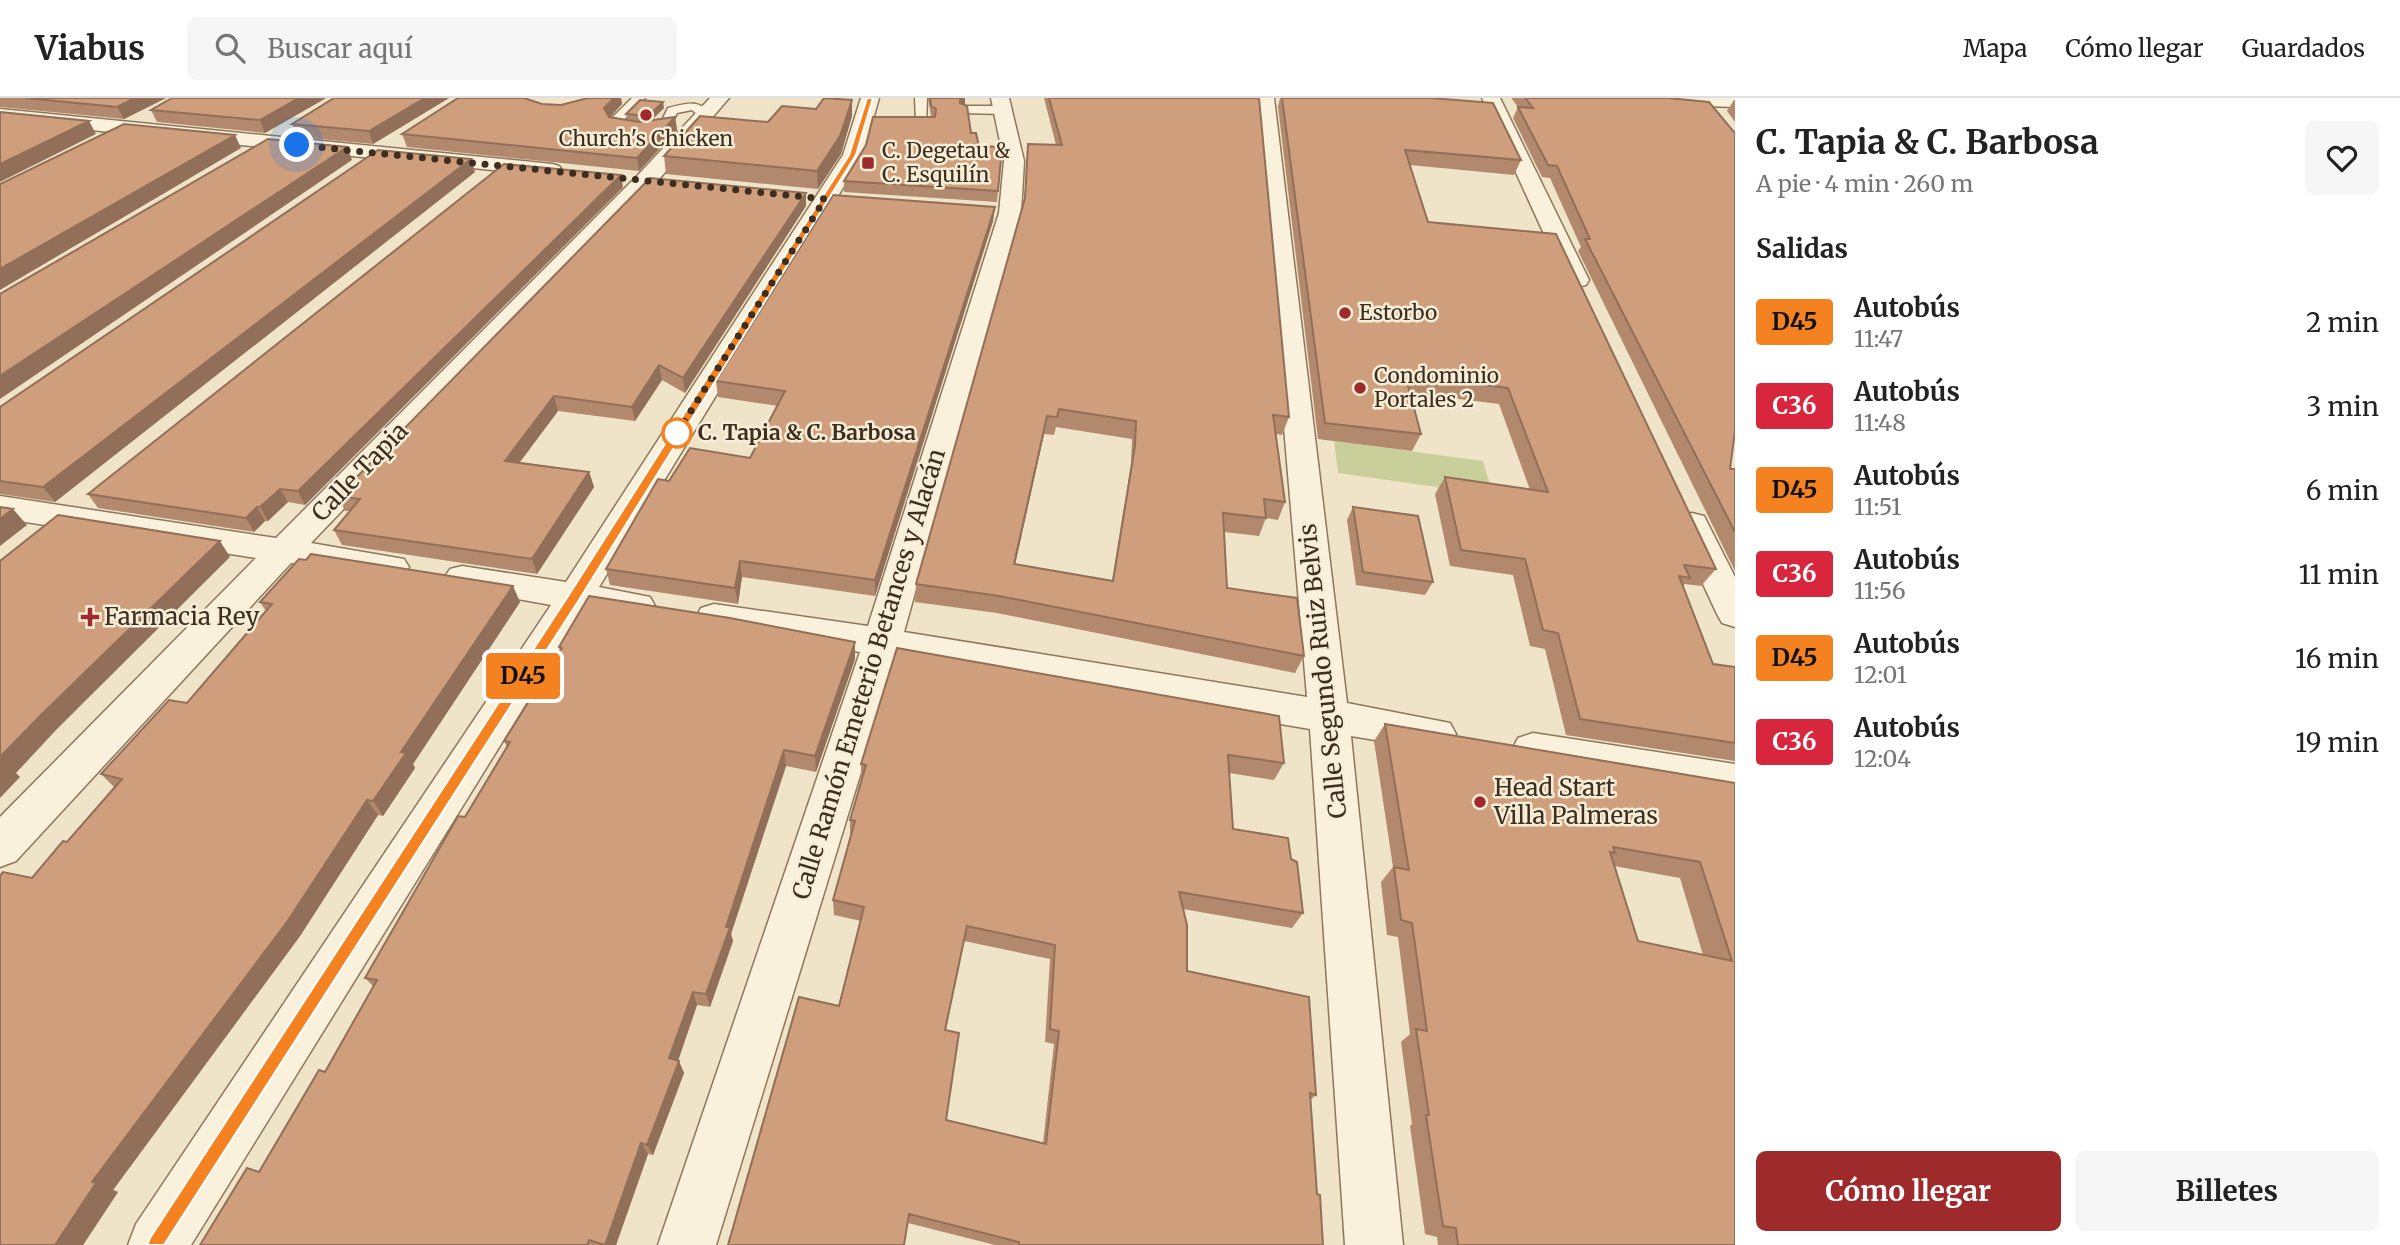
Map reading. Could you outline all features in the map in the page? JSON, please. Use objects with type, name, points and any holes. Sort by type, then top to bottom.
[{"type":"street","name":"Calle Segundo Ruiz Belvis","points":[[1265,98],[1329,717],[1374,1245]]},
{"type":"street","points":[[1491,98],[1587,302]]},
{"type":"street","points":[[1642,98],[1735,101]]},
{"type":"street","points":[[1704,100],[1718,116]]},
{"type":"street","points":[[6,119],[52,103]]},
{"type":"street","name":"Calle Ramón Emeterio Betances y Alacán","points":[[687,1245],[882,642],[997,212],[1014,161],[977,105]]},
{"type":"street","name":"Calle Tapia","points":[[0,847],[284,550],[646,180],[713,106]]},
{"type":"street","points":[[92,146],[162,110]]},
{"type":"street","points":[[157,1245],[575,596],[853,155],[869,113]]},
{"type":"street","points":[[6,119],[126,128],[577,173]]},
{"type":"street","points":[[234,163],[301,123]]},
{"type":"street","points":[[356,169],[412,133]]},
{"type":"street","points":[[469,191],[501,166]]},
{"type":"street","points":[[31,542],[94,491]]},
{"type":"street","points":[[1682,501],[1735,614]]},
{"type":"street","points":[[0,507],[882,642],[1464,739]]},
{"type":"street","points":[[1505,745],[1735,782]]},
{"type":"lane","points":[[639,98],[616,124],[639,129],[659,127],[666,124],[672,111],[692,106],[704,111],[713,106]]},
{"type":"green space","points":[[1334,441],[1483,461],[1493,495],[1338,473]]},
{"type":"building","points":[[26,98],[135,98],[117,107]]},
{"type":"building","points":[[172,98],[299,98],[260,120],[151,110]]},
{"type":"building","points":[[334,98],[425,98],[369,131],[292,124]]},
{"type":"building","points":[[458,98],[524,98],[542,104],[561,105],[588,98],[614,98],[604,108],[609,117],[639,122],[675,117],[637,158],[402,134]]},
{"type":"building","points":[[824,98],[852,100],[840,136],[817,171],[664,156],[700,116],[768,122],[782,106],[816,109]]},
{"type":"building","points":[[930,98],[960,98],[960,103],[967,106],[971,133],[976,133],[979,146],[1002,147],[998,191],[844,181],[866,145],[873,117],[935,117],[936,109],[931,106]]},
{"type":"building","points":[[1049,98],[1259,98],[1289,417],[1273,415],[1285,502],[1264,499],[1266,518],[1223,513],[1227,588],[1297,598],[1304,656],[999,596],[916,584],[1025,198],[1028,144],[1062,145]],"holes":[[[1059,409],[1136,421],[1135,446],[1113,581],[1014,564],[1047,416],[1057,417]]]},
{"type":"building","points":[[1282,98],[1431,98],[1493,103],[1521,160],[1405,150],[1428,222],[1556,234],[1716,569],[1684,565],[1690,578],[1679,576],[1713,664],[1735,667],[1735,743],[1580,719],[1558,633],[1543,630],[1525,559],[1461,550],[1445,477],[1548,492],[1508,388],[1405,375],[1421,434],[1325,423]]},
{"type":"building","points":[[1525,98],[1668,98],[1709,102],[1735,132],[1735,431],[1730,469],[1735,469],[1735,532],[1585,239],[1590,239],[1557,166],[1548,165],[1518,107],[1533,108]]},
{"type":"building","points":[[640,100],[663,102],[648,116],[626,114]]},
{"type":"building","points":[[0,112],[89,121],[0,164]]},
{"type":"building","points":[[124,124],[235,135],[0,269],[0,184]]},
{"type":"building","points":[[268,139],[347,147],[0,376],[0,294]]},
{"type":"building","points":[[378,150],[471,159],[43,487],[0,481],[0,407]]},
{"type":"building","points":[[504,164],[621,175],[298,491],[280,489],[246,518],[88,494]]},
{"type":"building","points":[[650,178],[806,193],[683,378],[659,365],[632,407],[554,396],[505,461],[589,472],[532,559],[334,530],[360,499],[338,496]]},
{"type":"building","points":[[833,195],[995,207],[875,580],[740,561],[735,588],[606,569],[658,479],[669,481],[690,448],[750,458],[785,391],[716,381]]},
{"type":"building","points":[[0,507],[13,509],[0,519]]},
{"type":"building","points":[[1353,507],[1418,516],[1433,582],[1363,572]]},
{"type":"building","points":[[58,515],[220,541],[0,757],[0,561]]},
{"type":"building","points":[[311,554],[513,586],[401,752],[406,753],[373,801],[367,800],[287,922],[92,1182],[96,1183],[55,1245],[0,1245],[0,876],[3,872],[32,878],[63,841],[67,842],[122,779],[101,774],[169,700],[187,703],[272,604],[260,602],[299,559],[306,560]]},
{"type":"building","points":[[589,596],[730,618],[855,642],[815,756],[784,750],[726,927],[730,927],[706,994],[693,992],[669,1058],[679,1061],[647,1145],[641,1143],[605,1245],[589,1240],[587,1245],[200,1245],[247,1168],[259,1172],[319,1070],[325,1072],[377,980],[365,978],[458,816],[465,817],[510,742],[504,741],[562,648],[559,647]]},
{"type":"building","points":[[897,648],[1279,716],[1284,763],[1228,755],[1233,829],[1288,838],[1291,859],[1297,862],[1303,913],[1179,892],[1187,925],[1187,971],[1309,997],[1316,1095],[1310,1093],[1323,1245],[1019,1245],[1019,1242],[909,1214],[904,1245],[728,1245],[799,997],[839,1006],[864,907],[833,900],[855,821],[850,820],[866,765],[861,764]],"holes":[[[967,926],[1055,945],[1050,1029],[1059,1031],[1046,1144],[946,1120],[959,1033],[945,1030]]]},
{"type":"building","points":[[1385,724],[1735,783],[1735,1245],[1458,1245],[1456,1228],[1443,1226],[1416,1029],[1427,1031],[1412,923],[1401,920],[1394,867],[1409,870]],"holes":[[[1613,847],[1700,862],[1732,961],[1638,941],[1610,852],[1615,853]]]},
{"type":"bus line","name":"D45","points":[[157,1245],[575,596],[853,155],[870,98]]},
{"type":"place","name":"Church's Chicken","points":[[646,115]]},
{"type":"place","name":"C. Degetau & C. Esquilín","points":[[868,163]]},
{"type":"place","name":"Estorbo","points":[[1345,313]]},
{"type":"place","name":"Condominio Portales 2","points":[[1360,388]]},
{"type":"place","name":"C. Tapia & C. Barbosa","points":[[677,433]]},
{"type":"place","name":"Farmacia Rey","points":[[90,617]]},
{"type":"place","name":"Head Start Villa Palmeras","points":[[1480,802]]},
{"type":"route","points":[[297,145],[825,199],[677,433]]}]
